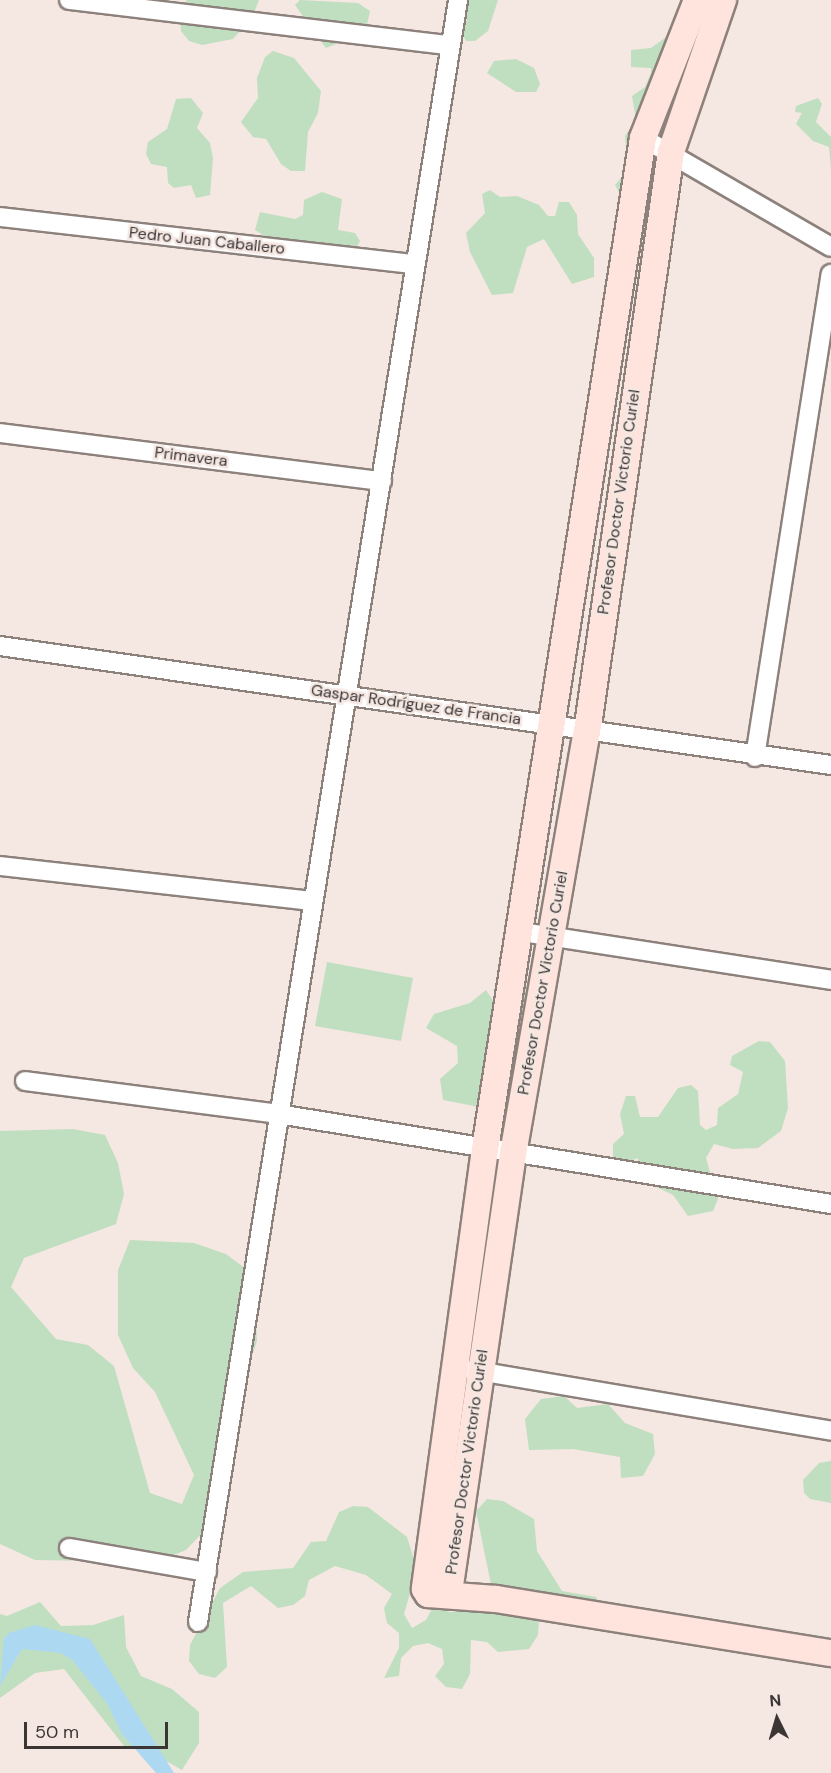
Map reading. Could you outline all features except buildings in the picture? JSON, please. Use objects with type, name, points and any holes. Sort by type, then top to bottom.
[{"type":"main road","name":"Profesor Doctor Victorio Curiel","points":[[469,1370],[485,1149],[522,932],[643,138],[697,0]]},
{"type":"main road","name":"Profesor Doctor Victorio Curiel","points":[[723,0],[671,152],[647,297],[587,732],[513,1154],[469,1370],[462,1419],[449,1593],[831,1653]]},
{"type":"street","points":[[69,0],[448,45]]},
{"type":"street","points":[[198,1622],[345,696],[382,481],[448,45],[458,0]]},
{"type":"street","points":[[643,138],[671,152],[831,247]]},
{"type":"street","name":"Pedro Juan Caballero","points":[[0,217],[414,264]]},
{"type":"street","points":[[755,757],[831,274]]},
{"type":"street","points":[[619,293],[647,297]]},
{"type":"street","name":"Primavera","points":[[0,433],[382,481]]},
{"type":"street","name":"Gaspar Rodríguez de Francia","points":[[0,646],[554,724],[587,732],[755,757],[831,765]]},
{"type":"street","points":[[0,866],[312,901]]},
{"type":"street","points":[[522,932],[831,980]]},
{"type":"street","points":[[25,1081],[278,1114],[831,1204]]},
{"type":"street","points":[[469,1370],[831,1431]]},
{"type":"street","points":[[69,1548],[207,1572]]},
{"type":"green space","points":[[187,0],[259,0],[252,18],[233,39],[202,45],[189,41],[181,31],[180,13]]},
{"type":"green space","points":[[300,0],[358,3],[370,11],[367,25],[359,35],[326,48],[295,5]]},
{"type":"green space","points":[[451,0],[498,0],[488,31],[475,41],[466,41],[462,34],[467,19]]},
{"type":"green space","points":[[669,35],[673,40],[666,62],[650,175],[658,193],[650,220],[639,228],[615,185],[628,170],[625,136],[636,120],[632,96],[645,87],[651,73],[651,68],[631,67],[631,50],[651,48]]},
{"type":"green space","points":[[273,51],[294,58],[321,91],[318,113],[308,132],[305,171],[291,171],[281,164],[266,139],[253,137],[241,122],[258,98],[257,78],[265,57]]},
{"type":"green space","points":[[516,59],[534,68],[540,84],[536,92],[516,92],[487,73],[494,61]]},
{"type":"green space","points":[[191,98],[203,113],[197,128],[210,143],[213,158],[210,195],[196,198],[191,185],[174,188],[168,183],[167,167],[151,164],[146,154],[148,142],[167,129],[176,99]]},
{"type":"green space","points":[[818,98],[822,104],[816,122],[831,137],[831,170],[829,147],[813,141],[796,124],[802,113],[795,112],[796,106]]},
{"type":"green space","points":[[490,190],[500,197],[517,196],[539,205],[548,216],[555,216],[559,202],[569,202],[577,215],[578,234],[594,258],[594,277],[572,284],[544,239],[527,247],[513,293],[492,295],[470,252],[466,233],[485,213],[482,194]]},
{"type":"green space","points":[[322,192],[342,199],[338,230],[355,233],[360,241],[356,248],[273,241],[255,230],[260,212],[295,219],[303,215],[304,200]]},
{"type":"green space","points":[[327,962],[413,978],[401,1041],[315,1026]]},
{"type":"green space","points":[[500,974],[524,976],[527,1010],[513,1019],[501,1145],[479,1107],[443,1100],[440,1079],[458,1063],[457,1046],[426,1028],[434,1014],[470,1003],[486,990],[494,1002],[500,998]]},
{"type":"green space","points":[[759,1041],[770,1042],[785,1061],[788,1108],[781,1131],[758,1148],[733,1149],[714,1144],[706,1158],[718,1199],[713,1211],[688,1216],[673,1195],[640,1179],[638,1158],[621,1164],[613,1159],[613,1144],[624,1134],[620,1114],[626,1096],[635,1096],[640,1117],[658,1117],[678,1088],[691,1085],[698,1091],[700,1125],[706,1130],[717,1125],[718,1108],[738,1094],[743,1072],[730,1065],[732,1056]]},
{"type":"green space","points":[[73,1129],[105,1135],[118,1163],[124,1194],[116,1224],[24,1258],[11,1287],[56,1339],[88,1345],[114,1366],[150,1493],[182,1504],[194,1475],[155,1392],[133,1368],[118,1335],[118,1270],[130,1240],[194,1243],[226,1254],[254,1275],[257,1341],[226,1434],[208,1527],[186,1550],[156,1562],[35,1560],[0,1544],[0,1131]]},
{"type":"green space","points":[[564,1396],[577,1408],[608,1404],[625,1423],[653,1434],[655,1454],[643,1476],[621,1478],[620,1457],[573,1449],[529,1450],[525,1419],[541,1399]]},
{"type":"green space","points":[[831,1461],[831,1503],[810,1499],[804,1493],[803,1480],[819,1463]]},
{"type":"green space","points":[[487,1499],[503,1501],[534,1519],[537,1551],[562,1591],[596,1597],[604,1612],[593,1624],[578,1628],[552,1611],[539,1619],[538,1635],[529,1649],[498,1652],[487,1642],[471,1640],[470,1674],[462,1689],[446,1687],[435,1676],[444,1664],[442,1649],[428,1643],[413,1646],[401,1658],[399,1676],[384,1678],[399,1648],[399,1633],[387,1623],[384,1608],[392,1594],[366,1575],[335,1566],[309,1580],[305,1596],[293,1605],[278,1608],[251,1586],[223,1603],[227,1667],[215,1678],[199,1674],[189,1661],[190,1645],[220,1588],[243,1572],[293,1568],[311,1542],[326,1541],[339,1512],[353,1506],[368,1507],[407,1537],[417,1569],[404,1614],[412,1628],[426,1620],[434,1605],[449,1612],[480,1612],[495,1604],[476,1511]]},
{"type":"green space","points":[[40,1602],[61,1626],[93,1625],[124,1615],[126,1647],[141,1676],[172,1689],[199,1712],[199,1743],[182,1770],[154,1754],[124,1746],[64,1669],[35,1673],[0,1698],[0,1614],[7,1616]]},
{"type":"water","points":[[35,1625],[90,1639],[174,1773],[156,1773],[122,1734],[107,1703],[72,1660],[61,1653],[22,1649],[0,1686],[4,1639],[9,1633]]}]
